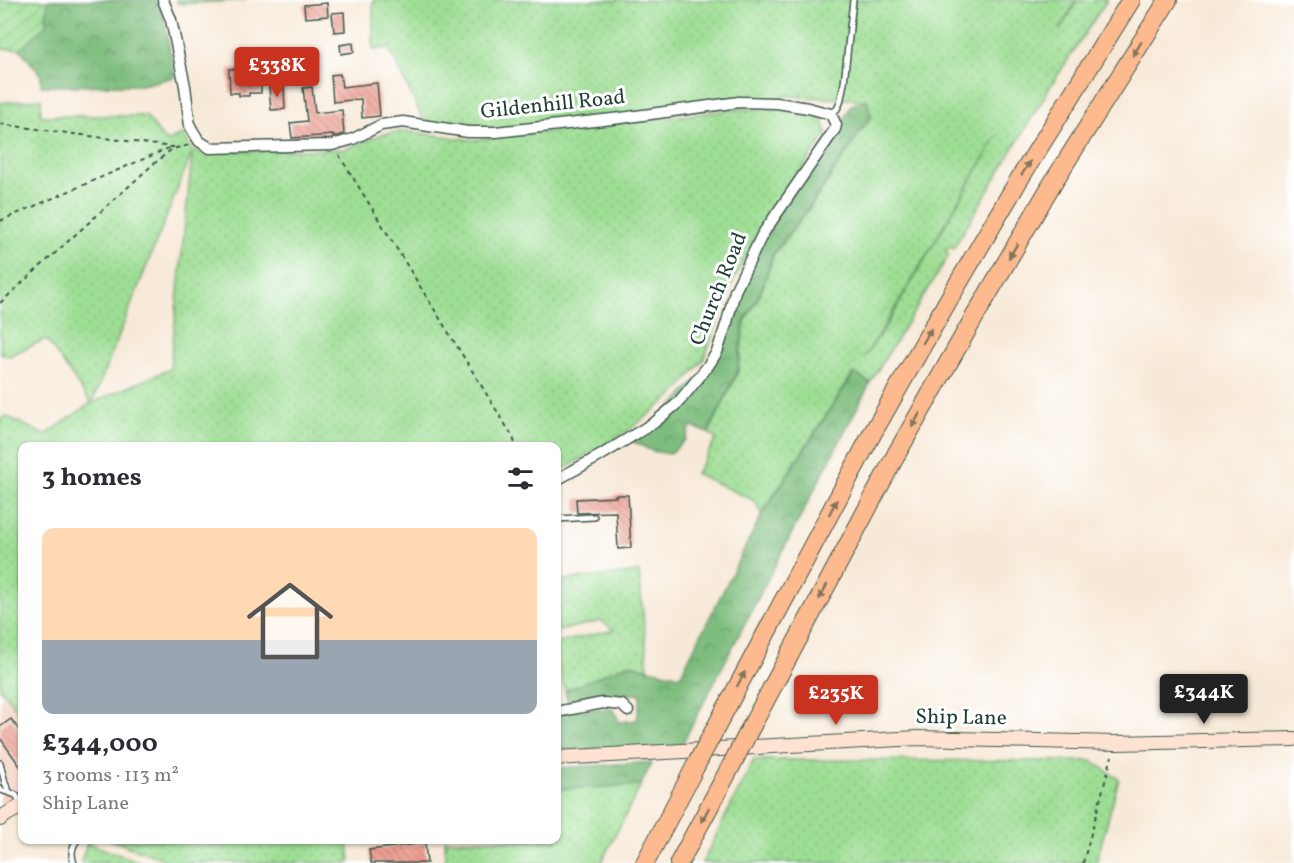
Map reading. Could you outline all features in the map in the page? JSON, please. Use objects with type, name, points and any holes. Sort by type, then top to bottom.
[{"type":"highway","points":[[645,863],[872,434],[1020,178],[1131,0]]},
{"type":"highway","points":[[679,863],[897,453],[1053,184],[1168,0]]},
{"type":"street","points":[[163,0],[171,20],[190,126],[199,142]]},
{"type":"street","name":"Gildenhill Road","points":[[199,142],[210,148],[332,145],[353,139],[381,125],[403,122],[468,132],[496,132],[739,102],[777,103],[831,114]]},
{"type":"street","name":"Church Road","points":[[561,477],[598,458],[655,422],[678,403],[708,366],[717,352],[735,291],[762,235],[836,129],[831,114]]},
{"type":"street","points":[[561,711],[603,703],[622,705],[628,711]]},
{"type":"street","name":"Ship Lane","points":[[561,758],[918,738],[1116,742],[1294,739]]},
{"type":"street","points":[[0,819],[18,808]]},
{"type":"lane","points":[[831,114],[840,103],[844,83],[853,0]]},
{"type":"lane","points":[[561,519],[594,517]]},
{"type":"lane","points":[[0,763],[10,793]]},
{"type":"lane","points":[[0,788],[16,795],[18,799]]},
{"type":"lane","points":[[74,844],[72,848],[74,863]]},
{"type":"path","points":[[0,124],[172,147]]},
{"type":"path","points":[[0,221],[172,147],[199,142]]},
{"type":"path","points":[[0,303],[156,161],[172,149],[199,142]]},
{"type":"path","points":[[332,145],[514,442]]},
{"type":"path","points":[[1083,863],[1116,742]]},
{"type":"shaded area","points":[[7,696],[18,712],[18,805],[0,819],[0,700]]},
{"type":"green space","points":[[0,0],[48,0],[45,26],[20,49],[0,49]]},
{"type":"green space","points":[[48,0],[155,0],[164,19],[175,77],[142,85],[41,86],[41,75],[20,49],[45,26]]},
{"type":"green space","points":[[176,0],[247,0],[179,4]]},
{"type":"green space","points":[[373,0],[1076,0],[1059,31],[1078,0],[1107,0],[1052,84],[953,249],[948,247],[946,252],[949,255],[870,383],[853,373],[761,515],[753,500],[696,474],[716,439],[709,433],[738,372],[745,322],[761,293],[774,254],[810,208],[871,116],[867,100],[783,96],[778,102],[496,131],[430,124],[422,117],[389,48],[373,50]],"holes":[[[997,136],[889,321],[864,358]]]},
{"type":"green space","points":[[41,99],[41,116],[146,116],[166,142],[184,134],[193,152],[345,149],[383,134],[404,131],[473,140],[741,109],[789,109],[823,120],[827,134],[769,213],[732,283],[704,359],[676,393],[629,430],[561,471],[561,442],[18,442],[18,712],[0,689],[0,419],[6,416],[45,435],[91,403],[46,339],[9,356],[0,353],[0,103]],"holes":[[[191,155],[192,155],[170,369],[92,403]]]},
{"type":"green space","points":[[867,100],[871,116],[809,207],[773,254],[760,293],[744,322],[737,372],[708,433],[691,426],[685,440],[670,454],[652,451],[628,439],[656,423],[709,367],[762,235],[846,116],[851,105]]},
{"type":"green space","points":[[854,373],[870,383],[679,750],[561,754],[561,713],[611,708],[619,722],[637,720],[641,694],[597,695],[568,704],[565,691],[628,664],[680,676],[761,516]]},
{"type":"green space","points":[[639,572],[648,669],[631,664],[565,691],[561,676],[561,642],[614,630],[601,621],[561,630],[561,581]]},
{"type":"green space","points":[[754,760],[1092,761],[1119,779],[1096,863],[702,863]]},
{"type":"green space","points":[[652,762],[641,785],[561,789],[561,768]]},
{"type":"green space","points":[[641,785],[601,863],[445,863],[445,844],[561,844],[561,789]]},
{"type":"green space","points":[[87,844],[90,844],[143,863],[82,863]]},
{"type":"green space","points":[[121,844],[348,844],[350,863],[174,863]]},
{"type":"building","points":[[327,3],[328,16],[305,18],[304,5]]},
{"type":"building","points":[[344,12],[345,31],[334,32],[332,13]]},
{"type":"building","points":[[353,43],[354,52],[341,54],[340,45]]},
{"type":"building","points":[[229,69],[255,69],[255,73],[261,73],[261,93],[239,96],[239,93],[230,93]]},
{"type":"building","points":[[340,74],[342,87],[377,83],[380,116],[362,118],[361,99],[333,102],[331,75]]},
{"type":"building","points":[[284,86],[285,109],[271,110],[269,87]]},
{"type":"building","points":[[312,87],[315,113],[342,110],[344,134],[333,137],[333,135],[292,138],[290,123],[307,121],[303,88]]},
{"type":"building","points":[[615,495],[628,495],[631,548],[618,549],[616,512],[577,513],[576,499],[616,497]]},
{"type":"building","points":[[11,719],[18,729],[18,763],[0,738],[0,727]]},
{"type":"building","points":[[425,844],[427,863],[371,863],[369,850]]}]
